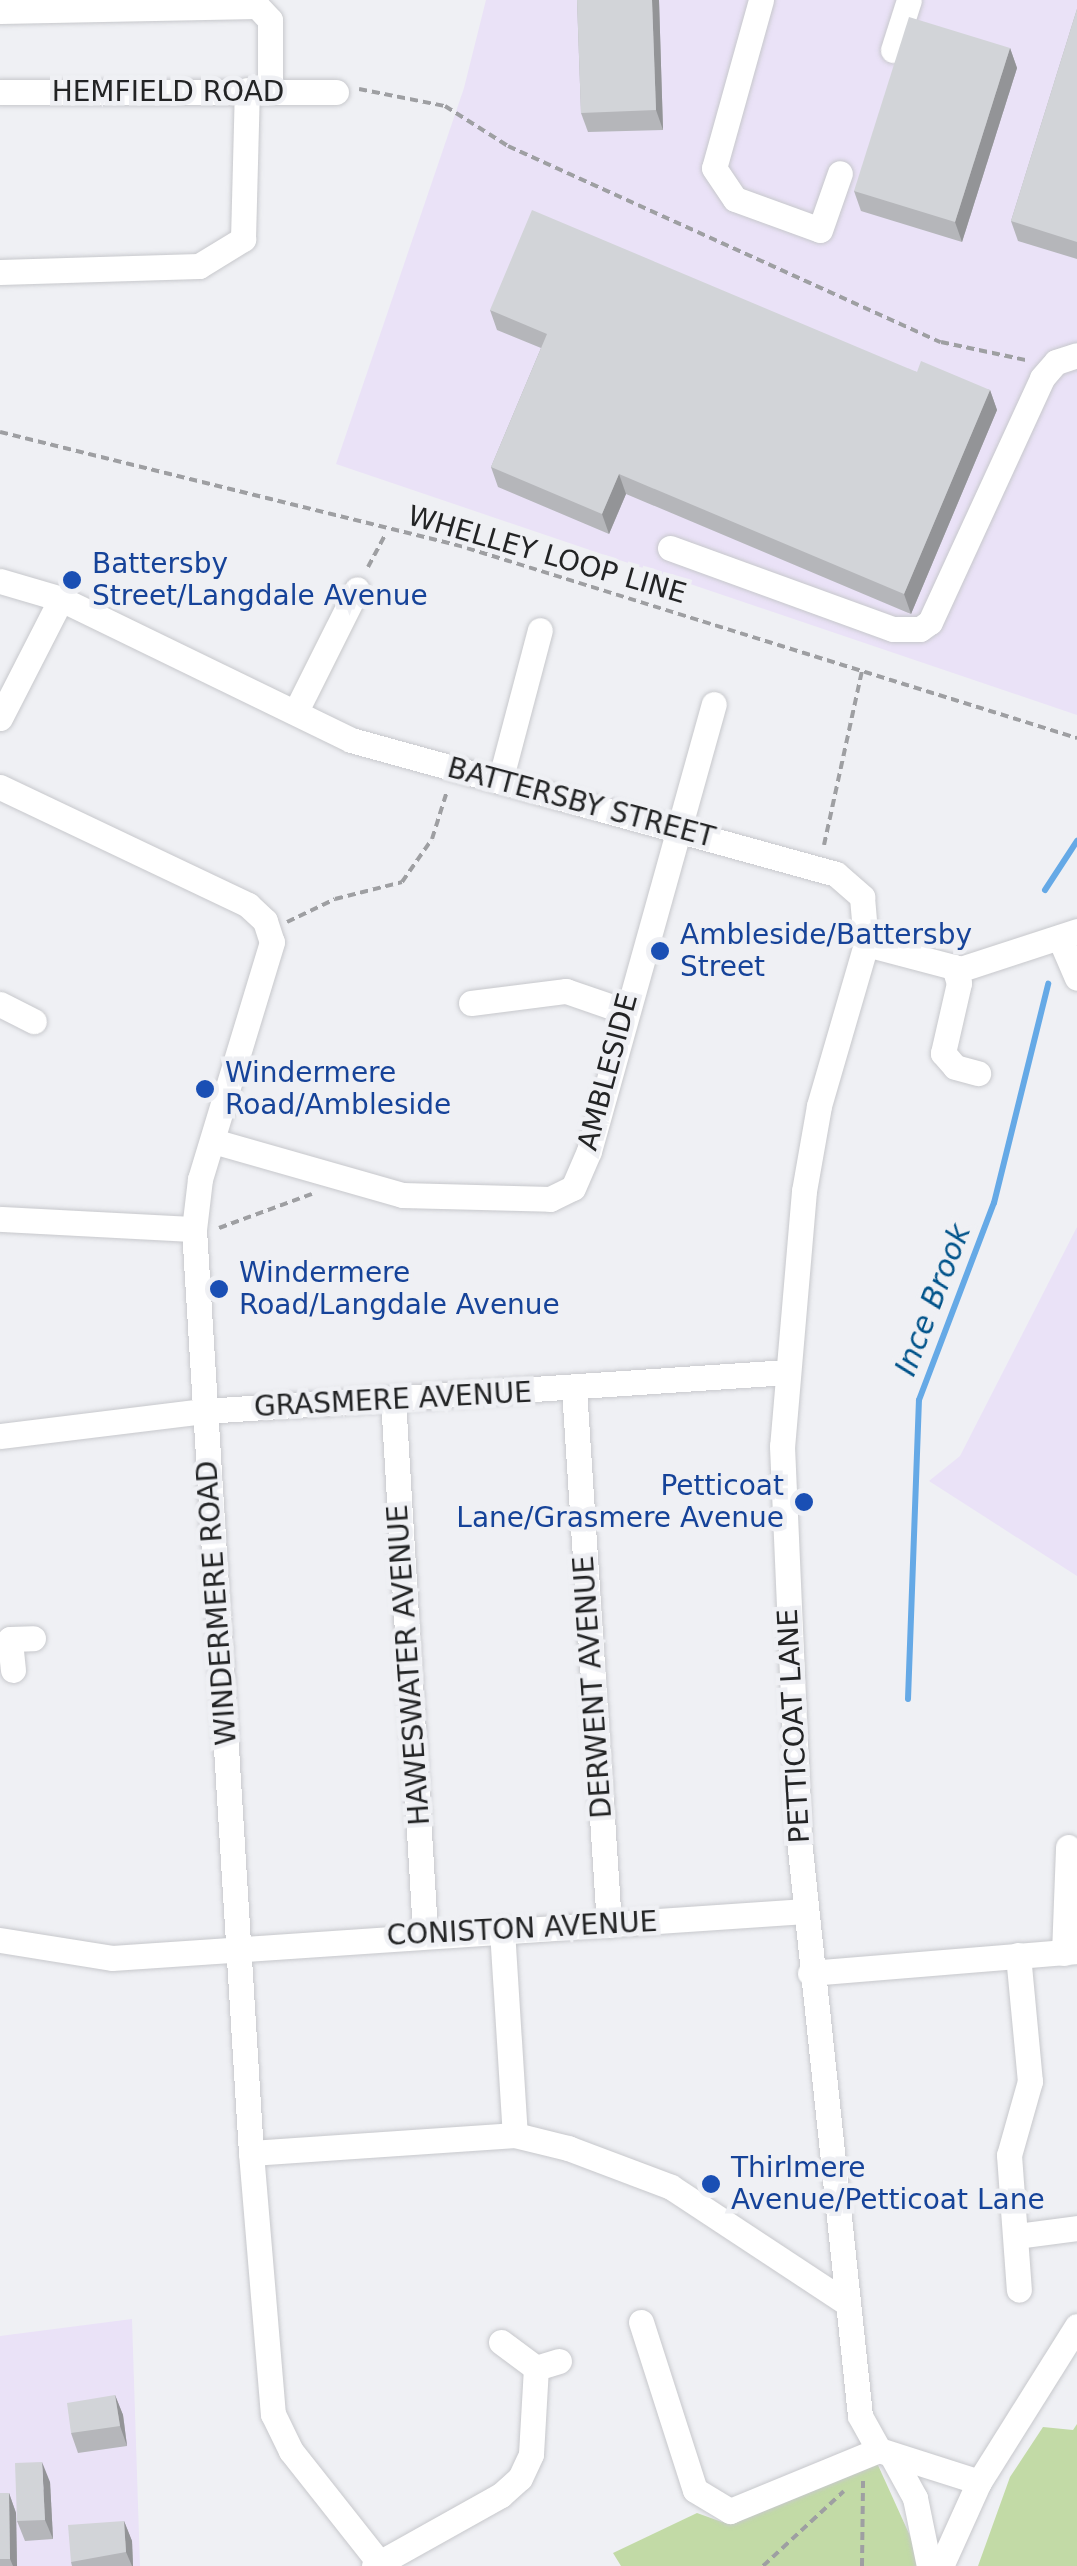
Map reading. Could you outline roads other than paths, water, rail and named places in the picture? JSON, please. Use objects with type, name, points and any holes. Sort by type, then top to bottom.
[{"type":"street","points":[[760,0],[714,168],[735,199],[820,230],[840,173]]},
{"type":"street","points":[[893,50],[909,0]]},
{"type":"street","points":[[0,11],[257,6],[270,20],[243,240],[199,266],[0,272]]},
{"type":"street","name":"HEMFIELD ROAD","points":[[0,92],[336,92]]},
{"type":"street","points":[[670,548],[893,629],[920,630],[930,622],[1042,378],[1066,358]]},
{"type":"street","name":"BATTERSBY STREET","points":[[0,581],[61,599],[350,740],[820,870],[851,884],[862,898]]},
{"type":"street","points":[[296,711],[357,588]]},
{"type":"street","points":[[0,718],[61,599]]},
{"type":"street","points":[[500,781],[540,630]]},
{"type":"street","name":"AMBLESIDE","points":[[213,1141],[402,1196],[550,1198],[573,1188],[589,1152],[624,1011],[714,704]]},
{"type":"street","name":"WINDERMERE ROAD","points":[[0,787],[248,905],[265,921],[271,955],[213,1141],[194,1228],[251,2153],[272,2414],[291,2452],[375,2563]]},
{"type":"street","name":"PETTICOAT LANE","points":[[862,898],[866,944],[820,1106],[804,1192],[788,1372],[784,1515],[805,1911],[844,2301],[860,2416],[916,2498],[929,2566]]},
{"type":"street","points":[[866,944],[954,967],[1069,936],[1077,978]]},
{"type":"street","points":[[954,967],[959,983],[943,1053],[954,1067],[978,1074]]},
{"type":"street","points":[[471,1004],[566,990],[624,1011]]},
{"type":"street","points":[[0,1004],[34,1021]]},
{"type":"street","points":[[0,1219],[194,1228]]},
{"type":"street","name":"GRASMERE AVENUE","points":[[0,1436],[205,1411],[788,1372]]},
{"type":"street","name":"DERWENT AVENUE","points":[[574,1389],[609,1926]]},
{"type":"street","name":"HAWESWATER AVENUE","points":[[393,1400],[426,1932]]},
{"type":"street","points":[[12,1670],[14,1639]]},
{"type":"street","points":[[810,1973],[1070,1952],[1068,1847]]},
{"type":"street","name":"CONISTON AVENUE","points":[[0,1940],[112,1958],[426,1932],[609,1926],[805,1911]]},
{"type":"street","points":[[502,1930],[515,2135]]},
{"type":"street","points":[[1018,1954],[1030,2081],[1009,2154],[1019,2290]]},
{"type":"street","points":[[251,2153],[515,2135],[617,2164],[670,2187],[844,2301]]},
{"type":"street","points":[[1017,2236],[1077,2228]]},
{"type":"street","points":[[641,2322],[694,2490],[730,2511],[885,2453],[979,2482]]},
{"type":"street","points":[[941,2566],[960,2516],[979,2482],[1077,2326]]},
{"type":"street","points":[[375,2563],[501,2496],[520,2478],[531,2454],[548,2364],[501,2342]]},
{"type":"street","points":[[916,2498],[960,2516]]},
{"type":"waterway","name":"Ince Brook","points":[[1045,890],[1077,841]]},
{"type":"waterway","name":"Ince Brook","points":[[908,1699],[919,1400],[994,1203],[1048,984]]},
{"type":"place","name":"Battersby Street/Langdale Avenue","points":[[72,580]]},
{"type":"place","name":"Ambleside/Battersby Street","points":[[660,951]]},
{"type":"place","name":"Windermere Road/Ambleside","points":[[205,1089]]},
{"type":"place","name":"Windermere Road/Langdale Avenue","points":[[219,1289]]},
{"type":"place","name":"Petticoat Lane/Grasmere Avenue","points":[[804,1502]]},
{"type":"place","name":"Thirlmere Avenue/Petticoat Lane","points":[[711,2184]]}]
